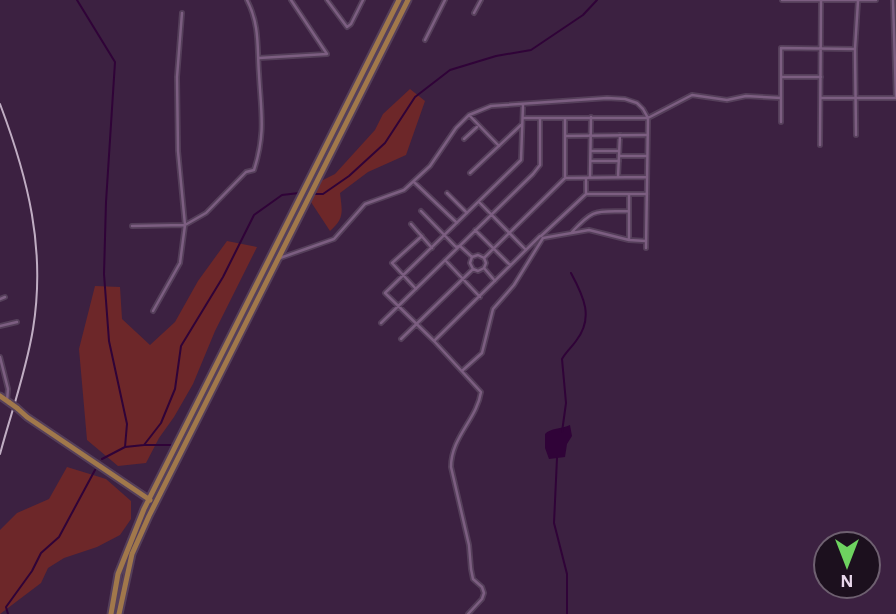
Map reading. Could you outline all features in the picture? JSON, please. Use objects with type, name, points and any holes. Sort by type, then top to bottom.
[{"type":"main road","points":[[111,614],[122,562],[149,499],[399,0]]},
{"type":"main road","points":[[119,614],[132,554],[155,503],[408,0]]},
{"type":"main road","points":[[0,396],[155,503]]},
{"type":"street","points":[[132,226],[185,225],[206,213],[246,172],[254,170],[263,129],[258,29],[247,0]]},
{"type":"street","points":[[258,58],[327,54],[291,0]]},
{"type":"street","points":[[327,0],[347,27],[363,0]]},
{"type":"street","points":[[425,40],[445,0]]},
{"type":"street","points":[[474,13],[481,0]]},
{"type":"street","points":[[782,0],[876,0]]},
{"type":"street","points":[[821,98],[896,98],[893,0]]},
{"type":"street","points":[[820,145],[821,1]]},
{"type":"street","points":[[856,135],[855,49],[858,1]]},
{"type":"street","points":[[153,311],[180,263],[185,225],[178,152],[177,77],[182,13]]},
{"type":"street","points":[[782,122],[781,48],[855,49]]},
{"type":"street","points":[[782,77],[821,77]]},
{"type":"street","points":[[523,118],[648,118],[691,95],[727,100],[746,96],[781,97]]},
{"type":"street","points":[[277,258],[334,239],[365,205],[375,199],[399,193],[414,182],[430,166],[456,128],[469,115],[491,106],[607,98],[637,103],[648,118],[646,248]]},
{"type":"street","points":[[470,613],[484,593],[482,587],[473,579],[451,454],[475,409],[481,391],[385,293],[521,160],[523,105]]},
{"type":"street","points":[[469,115],[499,146]]},
{"type":"street","points":[[434,341],[586,194],[591,161],[591,117]]},
{"type":"street","points":[[381,323],[540,165],[540,118]]},
{"type":"street","points":[[565,118],[565,178]]},
{"type":"street","points":[[470,173],[523,123]]},
{"type":"street","points":[[464,139],[479,126]]},
{"type":"street","points":[[618,178],[620,135]]},
{"type":"street","points":[[565,136],[646,135]]},
{"type":"street","points":[[590,151],[647,156]]},
{"type":"street","points":[[591,161],[619,161]]},
{"type":"street","points":[[484,258],[565,178],[647,177]]},
{"type":"street","points":[[414,182],[457,223]]},
{"type":"street","points":[[447,193],[467,213]]},
{"type":"street","points":[[586,194],[647,194]]},
{"type":"street","points":[[629,194],[629,240]]},
{"type":"street","points":[[479,202],[526,250]]},
{"type":"street","points":[[421,211],[456,247],[460,246],[472,257]]},
{"type":"street","points":[[572,232],[587,215],[595,212],[629,211]]},
{"type":"street","points":[[411,224],[432,248]]},
{"type":"street","points":[[542,237],[589,229],[629,240],[646,241]]},
{"type":"street","points":[[475,230],[510,266]]},
{"type":"street","points":[[416,289],[391,263],[422,236]]},
{"type":"street","points":[[462,370],[482,353],[493,309],[514,285],[542,237]]},
{"type":"street","points":[[478,255],[484,258],[484,268],[478,271],[473,269],[470,263],[472,257],[478,255]]},
{"type":"street","points":[[445,260],[480,297]]},
{"type":"street","points":[[484,268],[495,281]]},
{"type":"street","points":[[401,339],[473,269]]},
{"type":"street","points":[[0,299],[5,297]]},
{"type":"street","points":[[0,326],[17,322]]},
{"type":"street","points":[[0,357],[8,388],[8,402]]},
{"type":"shaded area","points":[[410,89],[425,101],[406,155],[368,172],[340,193],[341,214],[330,231],[309,199],[319,182],[335,174],[375,130],[383,114]]},
{"type":"shaded area","points":[[227,241],[257,247],[215,331],[193,384],[146,463],[118,466],[87,440],[79,349],[95,286],[120,287],[122,319],[150,345],[175,322],[198,281]]},
{"type":"shaded area","points":[[570,425],[572,436],[567,444],[565,457],[549,459],[545,448],[545,434]]},
{"type":"shaded area","points":[[67,467],[106,479],[131,501],[131,519],[120,535],[97,547],[64,558],[48,568],[41,583],[0,614],[0,530],[17,513],[49,499]]},
{"type":"waterway","points":[[77,0],[115,62],[104,274],[109,341],[127,424],[125,447]]},
{"type":"waterway","points":[[314,194],[323,194],[349,176],[385,143],[415,97],[450,70],[496,56],[531,50],[583,15],[597,0]]},
{"type":"waterway","points":[[102,459],[125,447],[144,445],[161,423],[175,389],[181,346],[223,277],[254,215],[282,195],[299,193]]},
{"type":"waterway","points":[[562,432],[566,403],[562,359],[576,341],[586,316],[583,299],[571,273]]},
{"type":"waterway","points":[[144,445],[171,445]]},
{"type":"waterway","points":[[557,458],[554,523],[567,574],[567,614]]},
{"type":"waterway","points":[[8,614],[6,607],[32,571],[41,553],[59,537],[95,470]]},
{"type":"railway","points":[[0,104],[26,187],[36,242],[37,270],[30,345],[0,454]]}]
